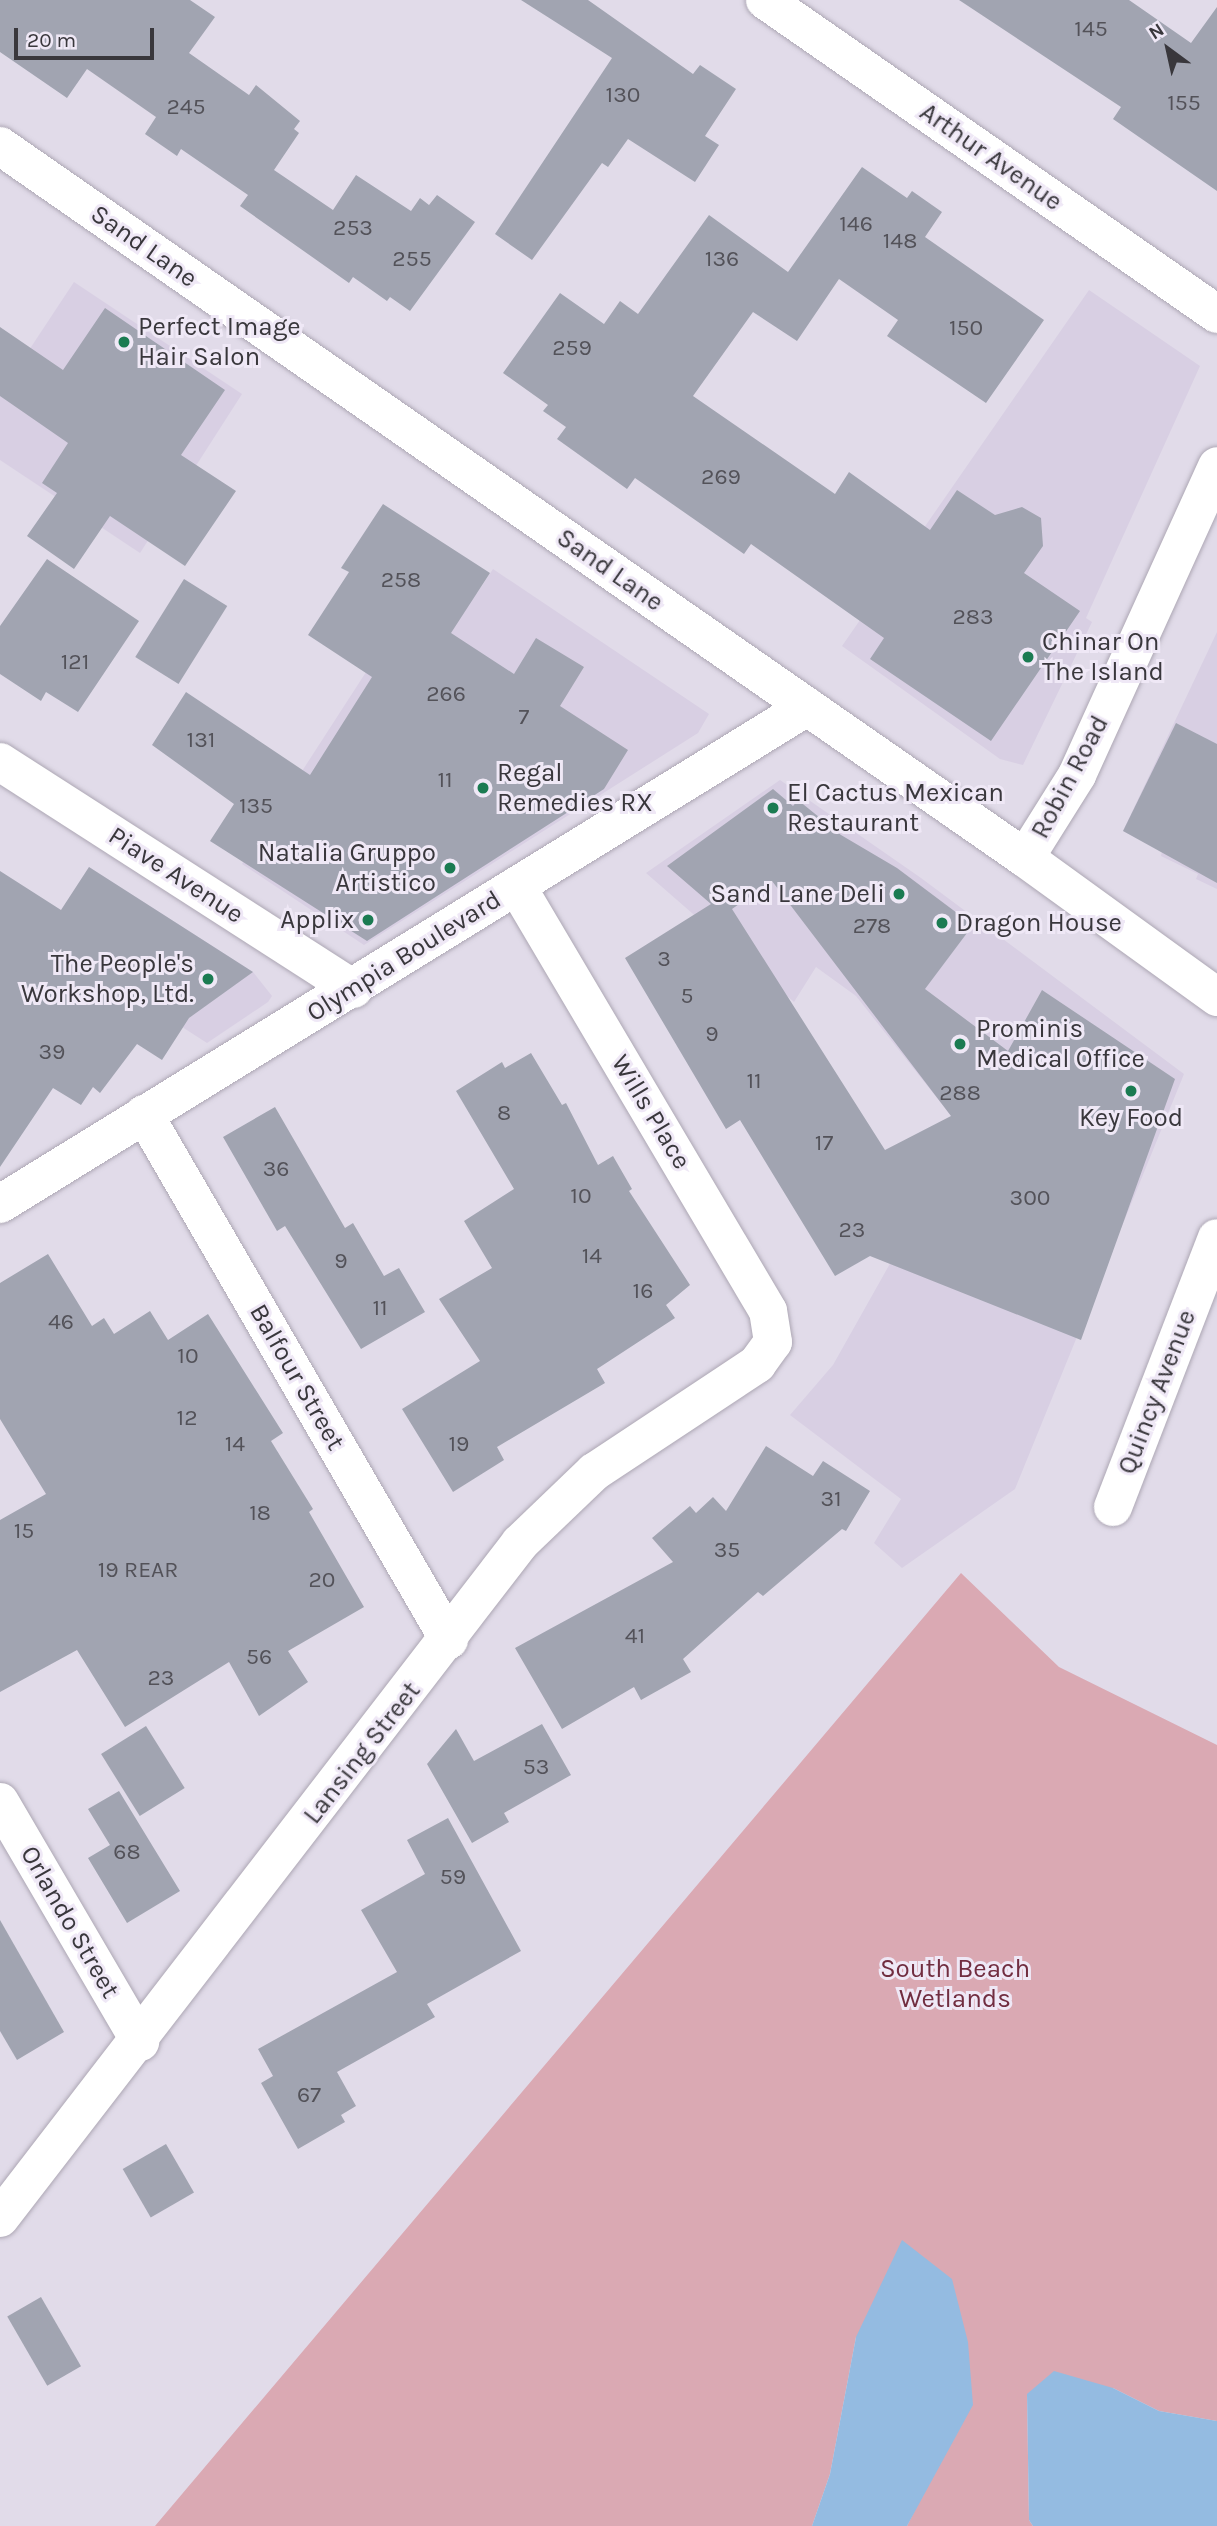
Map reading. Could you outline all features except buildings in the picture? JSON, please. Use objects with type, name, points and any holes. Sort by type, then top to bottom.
[{"type":"street","name":"Arthur Avenue","points":[[765,0],[1217,314]]},
{"type":"street","name":"Sand Lane","points":[[0,146],[1025,858],[1217,997]]},
{"type":"street","name":"Robin Road","points":[[1025,858],[1077,775],[1217,466]]},
{"type":"street","name":"Olympia Boulevard","points":[[0,1204],[807,707]]},
{"type":"street","name":"Piave Avenue","points":[[0,762],[353,989]]},
{"type":"street","name":"Wills Place","points":[[517,886],[768,1311],[773,1342]]},
{"type":"street","name":"Balfour Street","points":[[144,1114],[449,1640]]},
{"type":"street","name":"Quincy Avenue","points":[[1113,1507],[1217,1237]]},
{"type":"street","name":"Lansing Street","points":[[0,2218],[140,2042],[449,1640],[520,1543],[594,1472],[757,1364],[773,1342]]},
{"type":"street","name":"Orlando Street","points":[[0,1802],[140,2042]]},
{"type":"shaded area","points":[[74,282],[242,394],[140,553],[0,460],[0,394]]},
{"type":"shaded area","points":[[1089,290],[1200,366],[1086,618],[1092,622],[1023,765],[1000,759],[842,646]]},
{"type":"shaded area","points":[[493,569],[709,714],[698,733],[364,945],[242,864],[379,652],[477,593]]},
{"type":"shaded area","points":[[1217,632],[1217,889],[1196,879],[1198,874],[1161,856],[1162,851],[1123,831]]},
{"type":"shaded area","points":[[780,780],[921,878],[1184,1074],[1015,1489],[902,1568],[874,1543],[901,1499],[790,1415],[833,1365],[964,1132],[856,996],[816,967],[794,1002],[646,873]]},
{"type":"shaded area","points":[[89,867],[253,972],[272,996],[268,1002],[207,1043],[44,938]]},
{"type":"green space","name":"South Beach Wetlands","points":[[961,1573],[1059,1667],[1217,1745],[1217,2421],[1159,2411],[1113,2388],[1027,2394],[1029,2520],[1033,2526],[907,2526],[933,2474],[856,2337],[830,2474],[812,2526],[155,2526]]},
{"type":"water","points":[[902,2240],[952,2279],[968,2342],[973,2405],[907,2526],[812,2526],[830,2474],[856,2337]]},
{"type":"water","points":[[1054,2371],[1113,2388],[1159,2411],[1217,2421],[1217,2526],[1033,2526],[1029,2520],[1027,2394]]},
{"type":"place","name":"Perfect Image Hair Salon","points":[[124,342]]},
{"type":"place","name":"Chinar On The Island","points":[[1028,657]]},
{"type":"place","name":"Regal Remedies RX","points":[[483,788]]},
{"type":"place","name":"El Cactus Mexican Restaurant","points":[[773,808]]},
{"type":"place","name":"Natalia Gruppo Artistico","points":[[450,868]]},
{"type":"place","name":"Sand Lane Deli","points":[[899,894]]},
{"type":"place","name":"Applix","points":[[368,920]]},
{"type":"place","name":"Dragon House","points":[[942,923]]},
{"type":"place","name":"The People's Workshop, Ltd.","points":[[208,979]]},
{"type":"place","name":"Prominis Medical Office","points":[[960,1044]]},
{"type":"place","name":"Key Food","points":[[1131,1091]]}]
